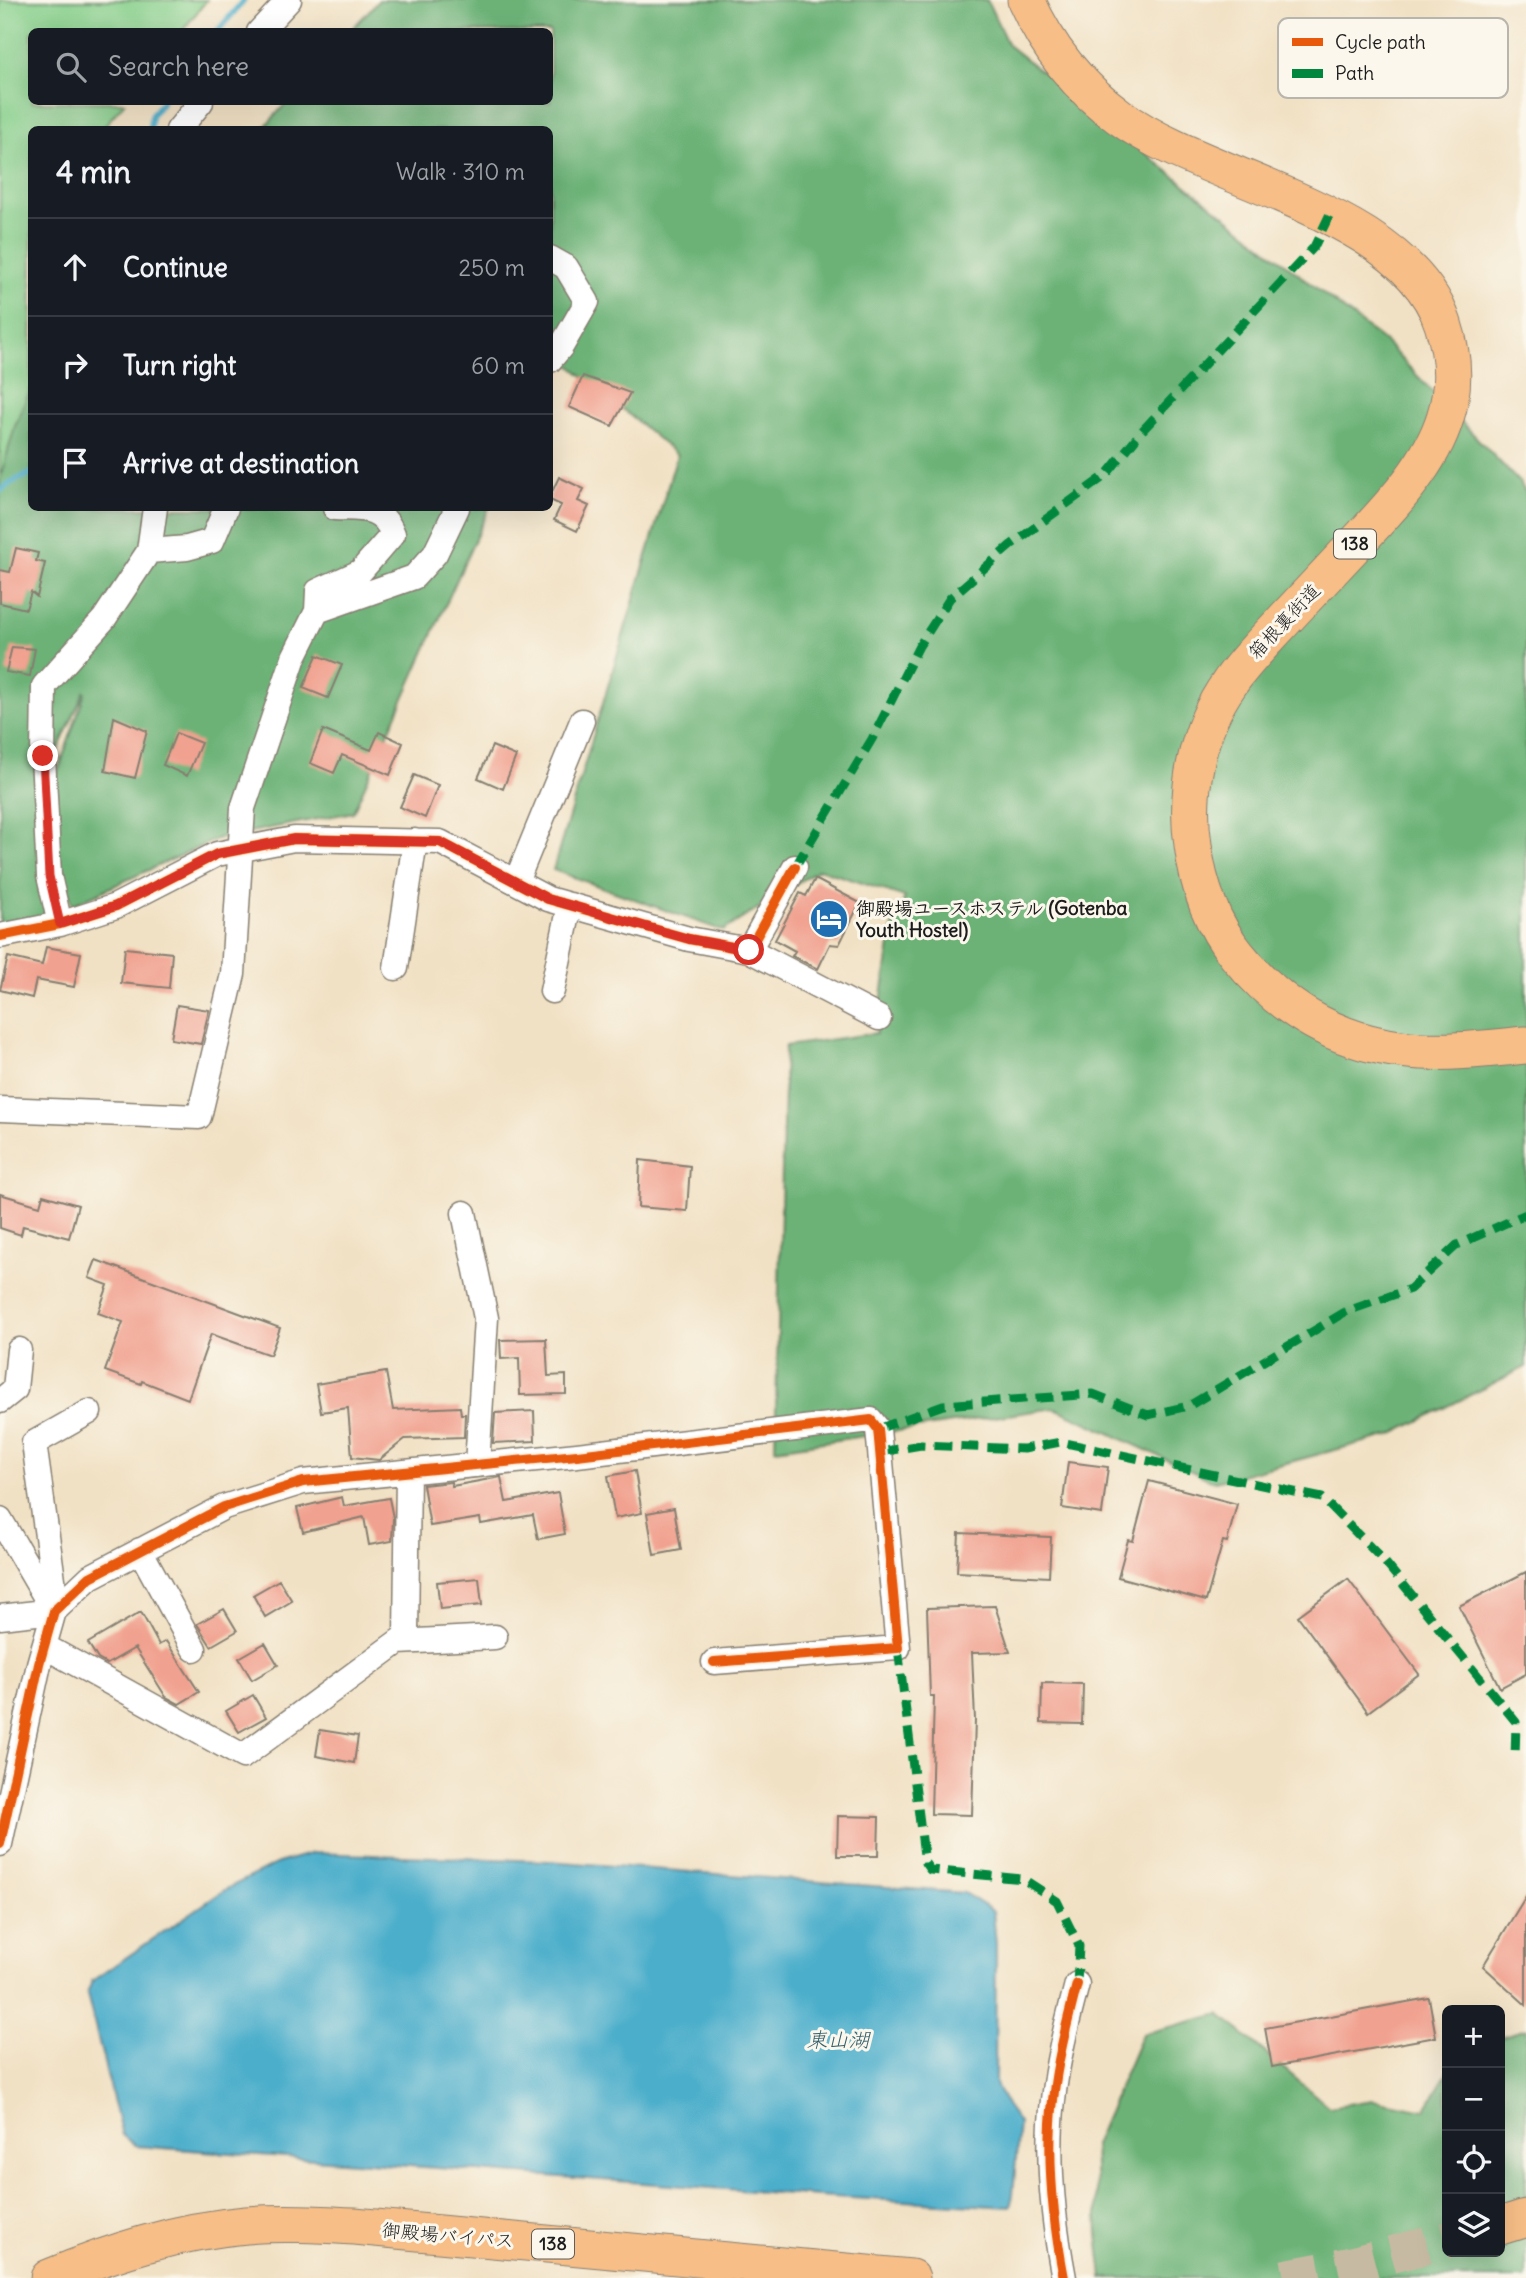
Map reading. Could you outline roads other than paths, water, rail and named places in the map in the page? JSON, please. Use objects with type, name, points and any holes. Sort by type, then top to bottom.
[{"type":"highway","name":"箱根裏街道","points":[[1026,0],[1036,23],[1060,60],[1088,91],[1122,119],[1163,142],[1329,216],[1370,240],[1404,264],[1426,290],[1442,319],[1451,352],[1452,387],[1445,419],[1431,450],[1385,512],[1252,655],[1227,686],[1210,719],[1198,754],[1191,791],[1190,827],[1195,865],[1207,904],[1224,939],[1249,970],[1269,989],[1312,1021],[1349,1039],[1386,1048],[1426,1051],[1526,1045]]},
{"type":"highway","points":[[1505,2224],[1526,2218]]},
{"type":"highway","name":"御殿場バイパス","points":[[48,2278],[141,2244],[195,2232],[295,2223],[354,2226],[911,2278]]},
{"type":"highway","name":"御殿場バイパス","points":[[79,2278],[110,2262],[195,2232]]},
{"type":"street","points":[[263,28],[289,0]]},
{"type":"street","points":[[181,126],[199,105]]},
{"type":"street","points":[[553,260],[566,267],[587,302],[553,356]]},
{"type":"street","points":[[60,924],[49,876],[43,756],[44,686],[104,619],[149,551],[155,511]]},
{"type":"street","points":[[149,551],[187,548],[212,541],[225,511]]},
{"type":"street","points":[[0,1109],[200,1117],[233,974],[243,808],[294,657],[317,611],[318,591],[359,572],[393,534],[388,522],[374,511]]},
{"type":"street","points":[[317,611],[414,577],[435,554],[456,511]]},
{"type":"street","points":[[516,882],[582,721]]},
{"type":"street","points":[[0,936],[60,924],[116,906],[217,854],[294,839],[440,842],[548,899],[689,939],[749,950],[879,1018]]},
{"type":"street","points":[[396,968],[415,841]]},
{"type":"street","points":[[749,950],[795,867]]},
{"type":"street","points":[[552,991],[570,905]]},
{"type":"street","points":[[464,1213],[486,1318],[477,1465]]},
{"type":"street","points":[[0,1401],[15,1389],[19,1350]]},
{"type":"street","points":[[0,1844],[44,1646],[55,1609],[34,1443],[89,1412]]},
{"type":"street","points":[[0,1616],[55,1609],[90,1577],[140,1550],[224,1507],[303,1482],[577,1455],[871,1420],[878,1429],[898,1647],[714,1662]]},
{"type":"street","points":[[44,1646],[243,1756],[406,1636],[408,1472]]},
{"type":"street","points":[[0,1519],[55,1609]]},
{"type":"street","points":[[140,1550],[194,1649]]},
{"type":"street","points":[[398,1642],[495,1637]]},
{"type":"street","points":[[1064,2278],[1056,2233],[1051,2166],[1052,2102],[1062,2043],[1077,1984]]},
{"type":"water","name":"東山湖","points":[[313,1853],[549,1861],[964,1893],[993,1911],[996,1944],[995,2082],[1006,2105],[1019,2123],[1010,2207],[833,2197],[135,2146],[122,2135],[87,1994],[92,1981],[226,1889],[278,1863]]},
{"type":"waterway","points":[[220,28],[244,0]]},
{"type":"waterway","points":[[150,126],[151,116],[160,105]]},
{"type":"waterway","points":[[0,491],[28,475]]},
{"type":"tunnel","points":[[1284,2278],[1352,2265],[1442,2241]]},
{"type":"place","name":"御殿場ユースホステル (Gotenba Youth Hostel)","points":[[829,919]]}]
